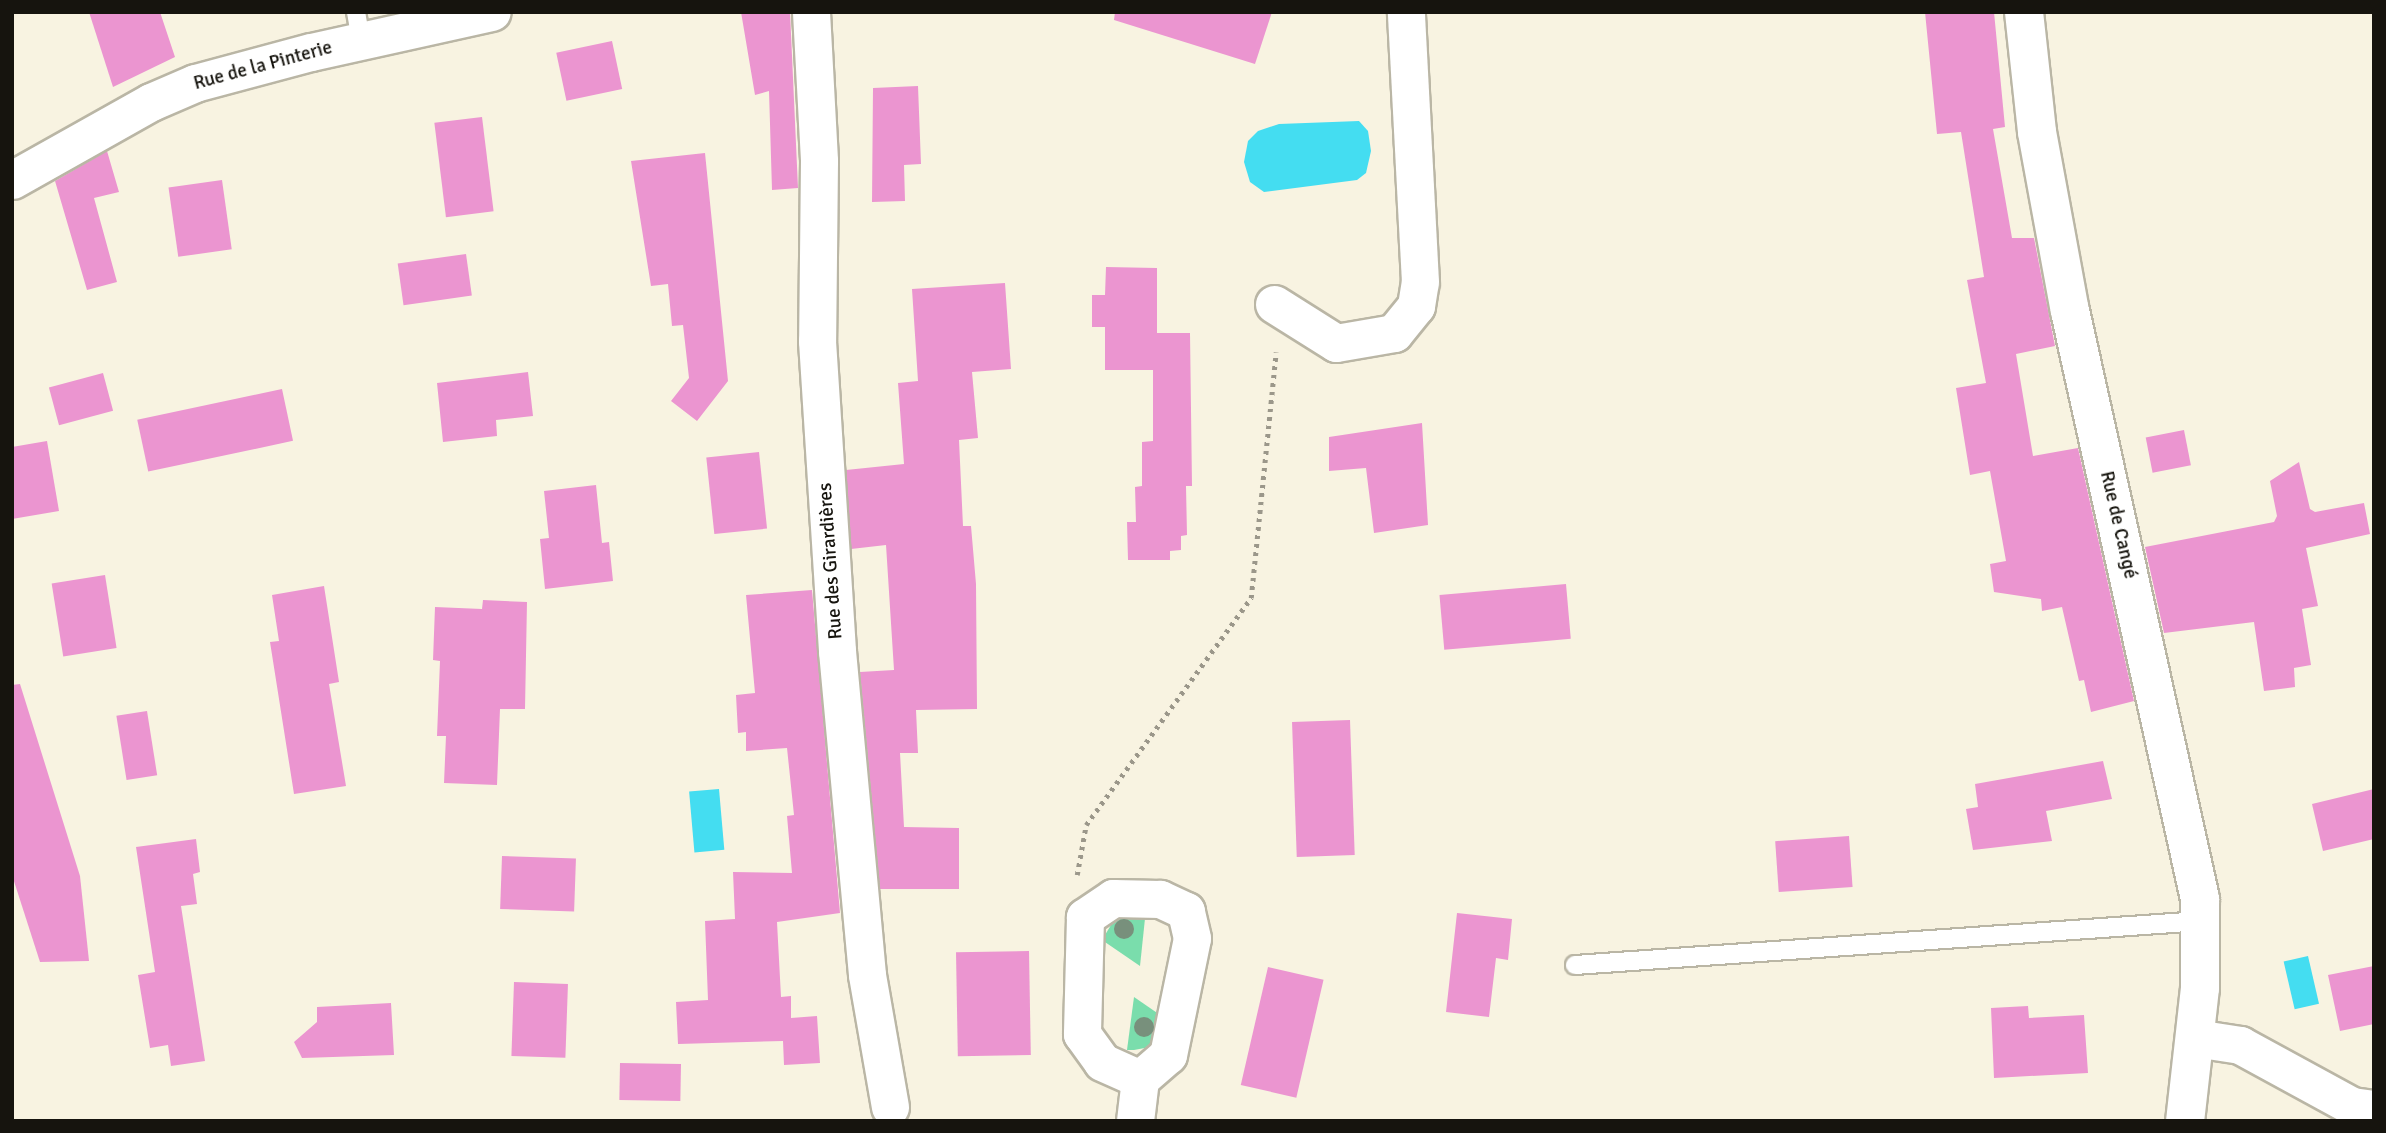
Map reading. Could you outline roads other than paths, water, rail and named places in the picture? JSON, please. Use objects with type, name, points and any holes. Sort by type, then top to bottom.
[{"type":"street","name":"Rue de la Pinterie","points":[[12,180],[151,102],[195,83],[358,27],[492,12]]},
{"type":"street","name":"Rue des Girardières","points":[[811,12],[819,162],[817,341],[837,651],[867,975],[890,1107]]},
{"type":"street","points":[[1275,304],[1336,343],[1394,333],[1416,306],[1420,282],[1406,12]]},
{"type":"street","name":"Rue de Cangé","points":[[2024,12],[2037,132],[2070,311],[2195,875],[2201,920],[2195,1038],[2185,1121]]},
{"type":"street","points":[[1135,1121],[1140,1079],[1168,1055],[1192,938],[1186,911],[1160,899],[1113,898],[1085,917],[1082,1034],[1102,1062],[1140,1079]]},
{"type":"street","points":[[2195,1038],[2240,1045],[2352,1106],[2374,1109]]},
{"type":"lane","points":[[1575,965],[2201,920]]},
{"type":"water","points":[[1359,121],[1368,131],[1371,151],[1366,173],[1357,180],[1264,192],[1250,182],[1244,162],[1248,141],[1258,131],[1279,124]]},
{"type":"water","points":[[719,789],[724,850],[694,852],[689,792]]},
{"type":"water","points":[[2308,956],[2319,1004],[2295,1009],[2284,962]]}]
